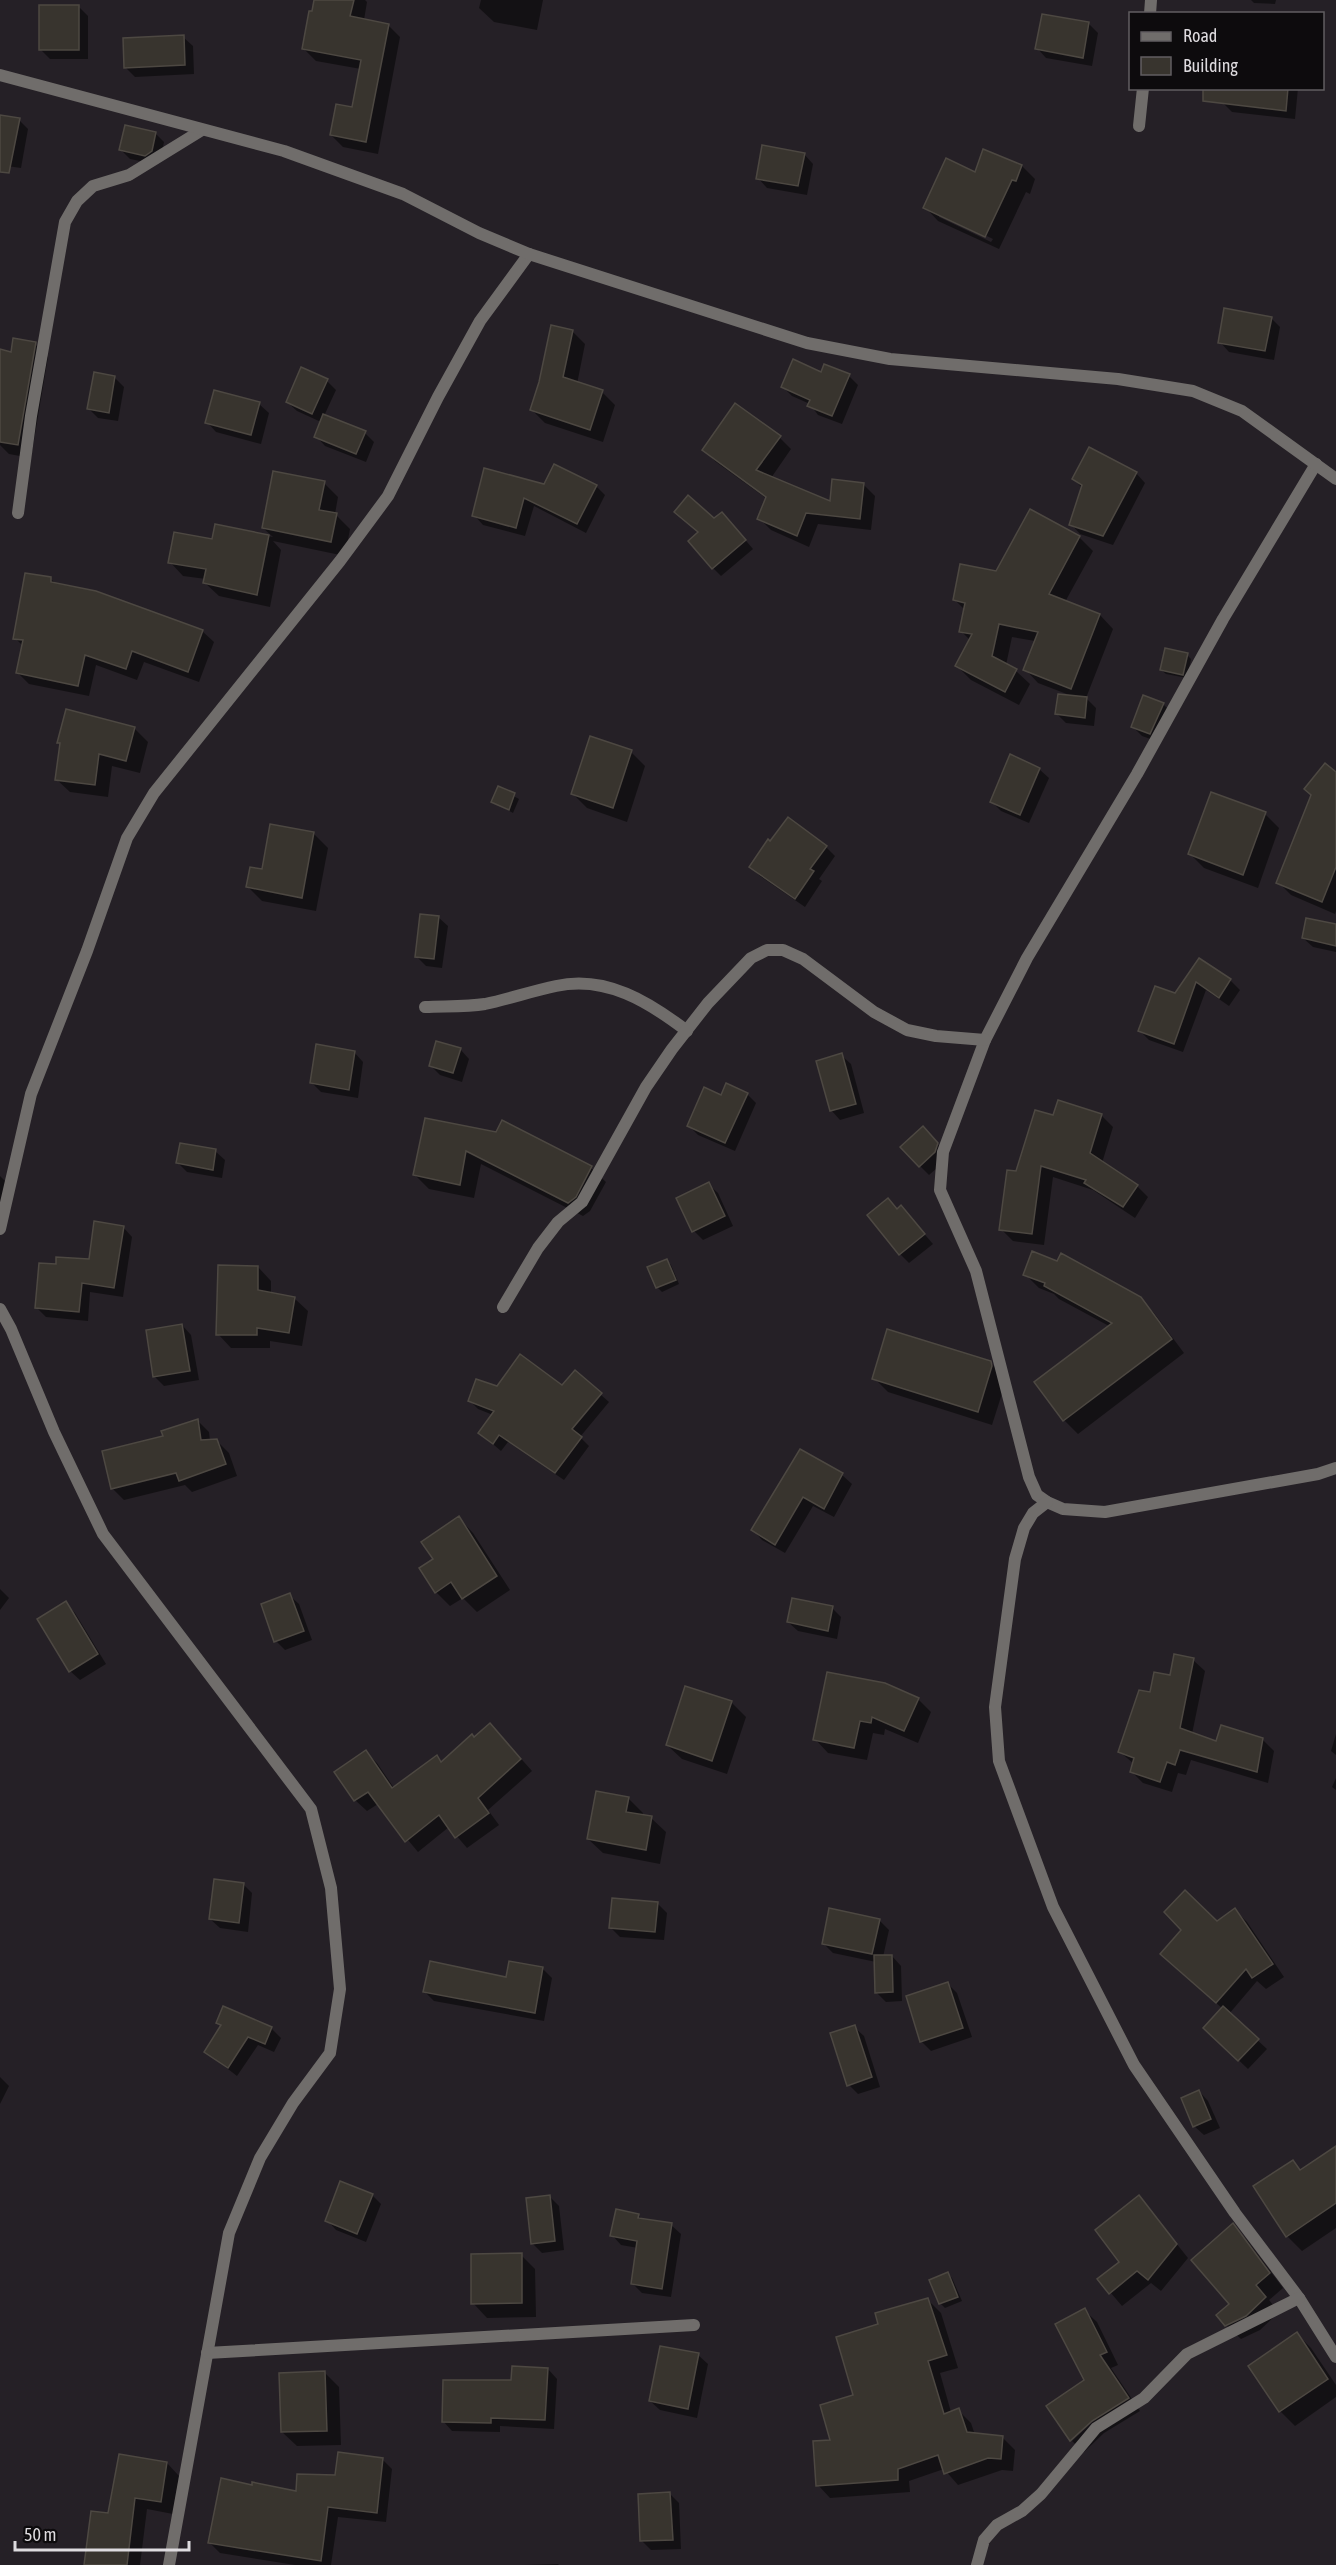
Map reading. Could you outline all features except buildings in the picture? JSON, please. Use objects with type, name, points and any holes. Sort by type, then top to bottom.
[{"type":"street","points":[[0,75],[285,150],[403,194],[479,233],[529,254],[807,343],[891,359],[1118,379],[1193,391],[1242,411],[1336,478]]},
{"type":"street","points":[[1140,126],[1143,90]]},
{"type":"street","points":[[18,513],[65,222],[76,201],[93,186],[129,175],[202,130]]},
{"type":"street","points":[[0,1229],[31,1094],[87,951],[127,838],[154,793],[340,561],[388,496],[438,397],[480,321],[529,254]]},
{"type":"street","points":[[1316,464],[1222,619],[1137,774],[1027,958],[985,1040],[943,1152],[940,1190],[976,1271],[1029,1477],[1037,1495],[1047,1503],[1063,1509],[1105,1512],[1317,1474],[1336,1468]]},
{"type":"street","points":[[502,1307],[538,1248],[558,1222],[582,1202],[646,1087],[708,1003],[751,958],[767,950],[783,950],[803,959],[874,1012],[907,1030],[936,1036],[985,1040]]},
{"type":"street","points":[[425,1006],[482,1004],[558,985],[584,983],[609,987],[638,998],[687,1030]]},
{"type":"street","points":[[0,1309],[54,1432],[103,1534],[310,1809],[331,1888],[340,1989],[330,2053],[293,2103],[260,2157],[230,2233],[169,2565]]},
{"type":"street","points":[[1047,1503],[1034,1513],[1024,1528],[1015,1559],[994,1707],[999,1761],[1053,1907],[1134,2065],[1235,2212],[1299,2298],[1336,2357]]},
{"type":"street","points":[[977,2565],[984,2540],[997,2525],[1022,2511],[1041,2494],[1096,2428],[1144,2398],[1187,2354],[1299,2298]]},
{"type":"street","points":[[207,2353],[694,2325]]}]
